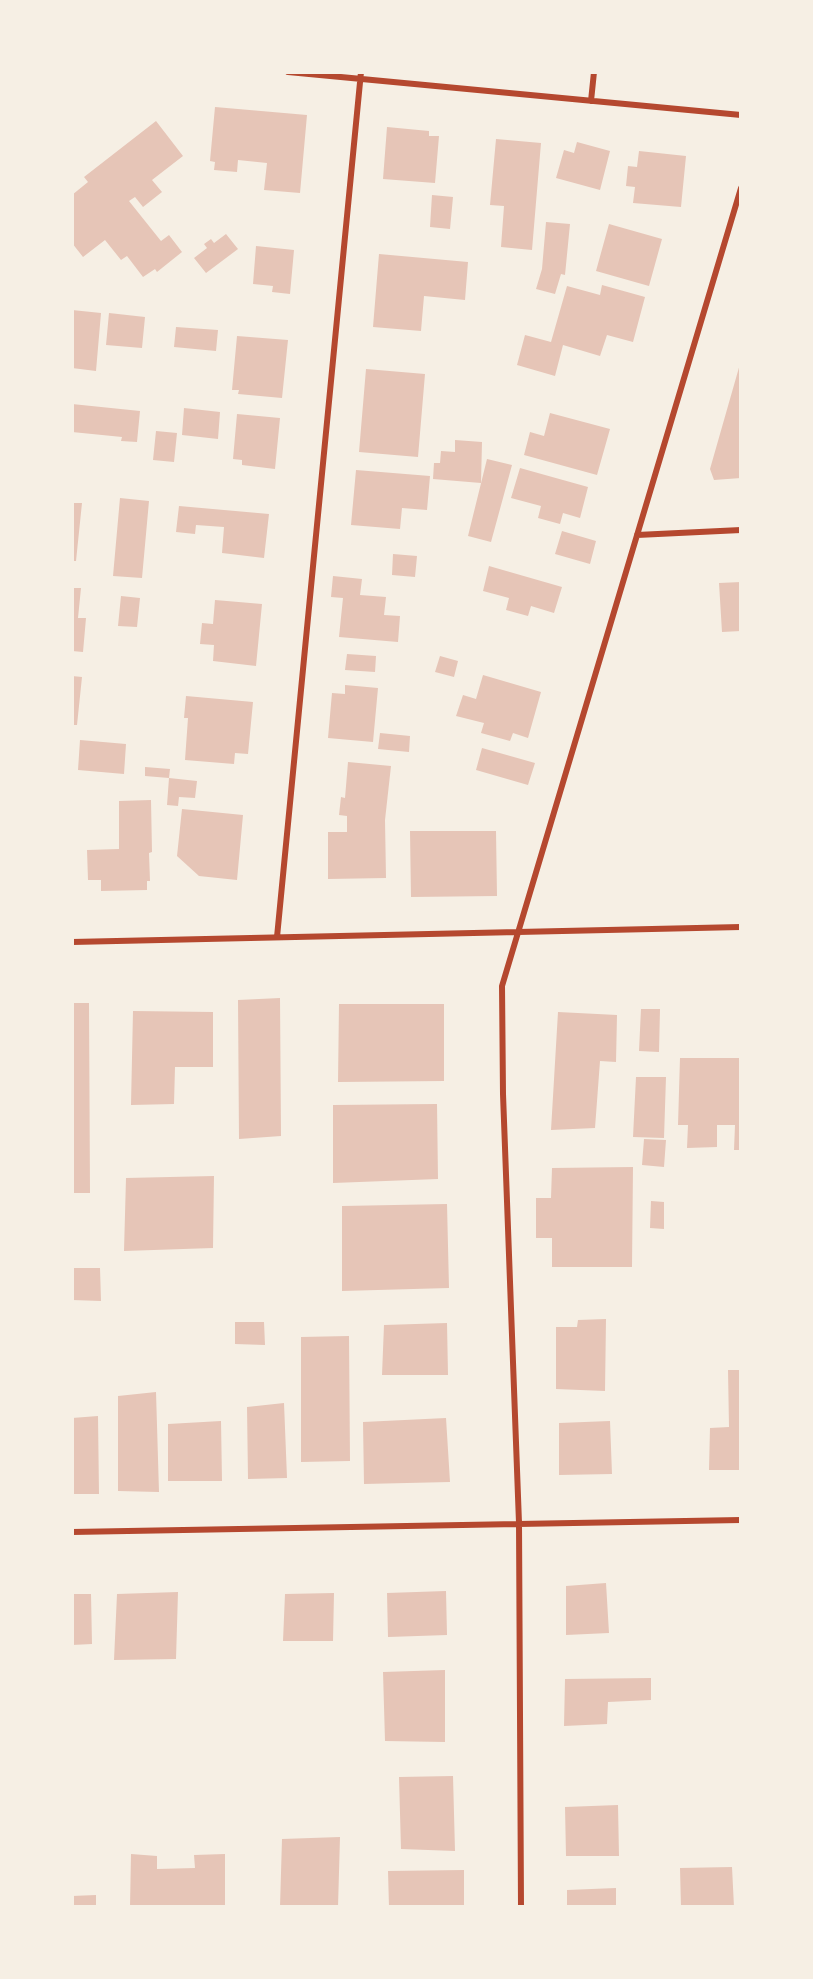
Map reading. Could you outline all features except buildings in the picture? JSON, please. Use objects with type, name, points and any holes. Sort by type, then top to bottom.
[{"type":"street","points":[[288,72],[360,75],[741,115]]},
{"type":"street","points":[[591,100],[594,72]]},
{"type":"street","points":[[277,937],[360,75]]},
{"type":"street","points":[[521,1907],[519,1523],[503,1094],[502,986],[741,188]]},
{"type":"street","points":[[637,535],[741,530]]},
{"type":"street","points":[[72,942],[741,927]]},
{"type":"street","points":[[72,1532],[741,1520]]}]
